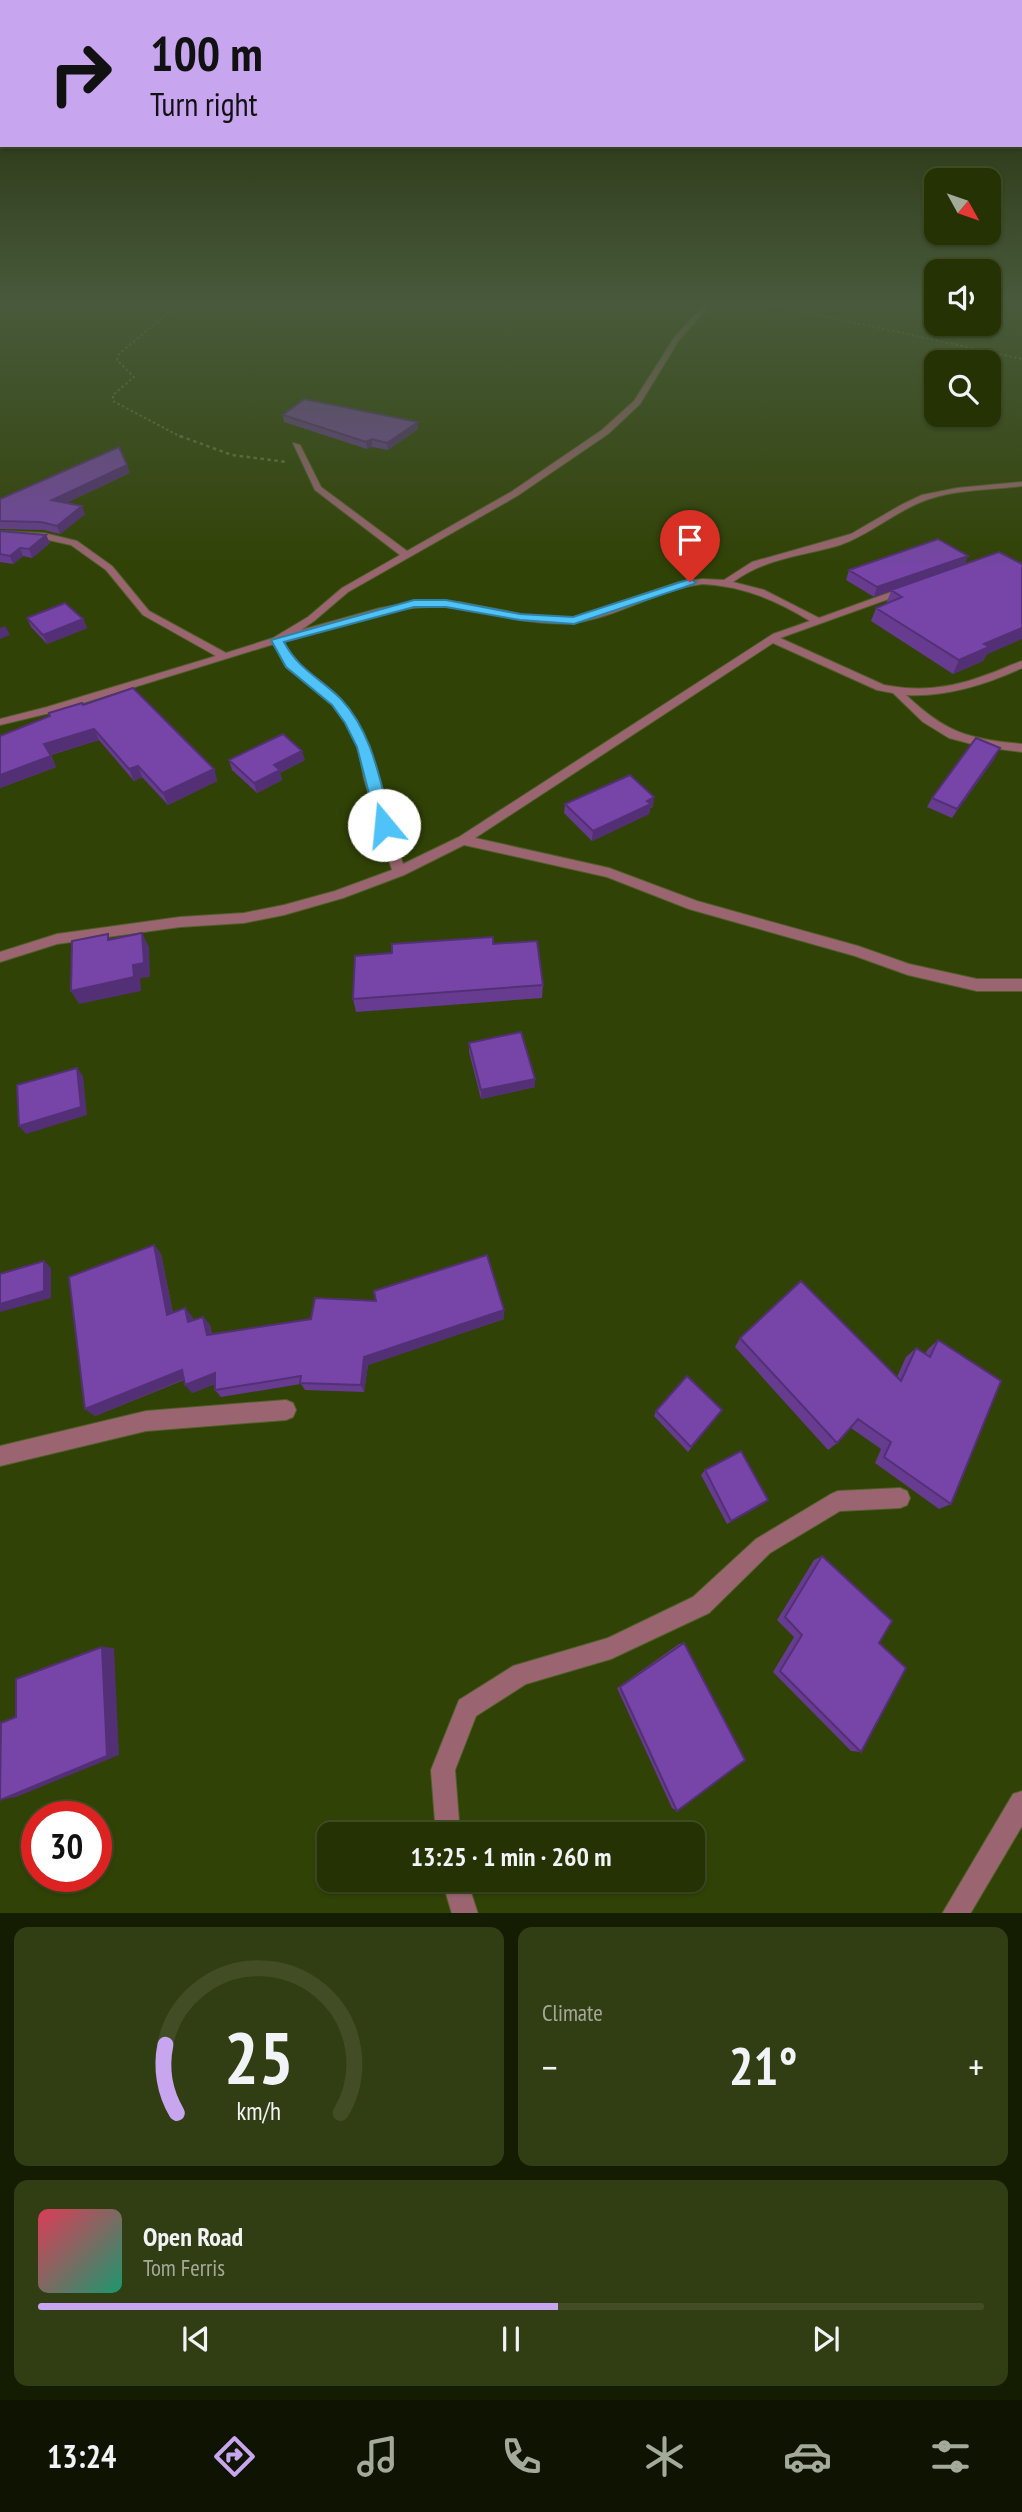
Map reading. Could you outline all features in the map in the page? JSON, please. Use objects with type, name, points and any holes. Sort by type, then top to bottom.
[{"type":"street","points":[[277,640],[311,619],[345,590],[514,494],[605,432],[637,402],[644,391]]},
{"type":"street","points":[[296,444],[318,488],[405,554]]},
{"type":"street","points":[[728,581],[747,566],[820,548],[853,536],[913,502],[935,494],[1022,484]]},
{"type":"street","points":[[0,534],[44,536],[74,543],[109,568],[146,613],[226,657]]},
{"type":"street","points":[[0,722],[50,710],[277,640],[414,603],[446,604],[520,617],[574,620],[690,582],[728,581],[777,596],[816,620]]},
{"type":"street","points":[[0,957],[57,939],[180,922],[244,918],[284,910],[338,895],[399,872],[463,840],[773,639],[816,620],[915,587]]},
{"type":"street","points":[[773,639],[881,688],[898,693],[944,691],[996,677],[1022,664]]},
{"type":"street","points":[[277,640],[290,665],[336,702],[351,722],[364,747],[370,779],[399,872]]},
{"type":"street","points":[[898,693],[928,723],[943,732],[964,739],[1022,748]]},
{"type":"street","points":[[463,840],[561,859],[609,873],[694,905],[858,951],[908,969],[976,985],[1022,985]]},
{"type":"street","points":[[0,1456],[146,1421],[286,1410]]},
{"type":"street","points":[[446,1822],[443,1770],[467,1707],[521,1674],[611,1648],[701,1605],[763,1546],[838,1501],[900,1498]]},
{"type":"street","points":[[955,1913],[1022,1803]]},
{"type":"street","points":[[459,1892],[465,1913]]},
{"type":"path","points":[[117,391],[113,395],[113,401],[194,444],[232,455],[306,463]]},
{"type":"building","points":[[304,399],[418,422],[387,443],[372,439],[366,442],[283,415]]},
{"type":"building","points":[[119,447],[127,465],[52,500],[82,506],[57,526],[41,522],[0,521],[0,499]]},
{"type":"building","points":[[0,531],[46,535],[29,549],[20,548],[10,556],[0,554]]},
{"type":"building","points":[[938,539],[968,556],[877,587],[849,570]]},
{"type":"building","points":[[999,552],[1022,564],[1022,628],[984,644],[989,647],[959,660],[876,608],[902,597],[891,590]]},
{"type":"building","points":[[65,603],[83,619],[43,635],[27,618]]},
{"type":"building","points":[[133,688],[214,769],[163,793],[138,766],[129,769],[94,729],[44,744],[51,756],[0,775],[0,736],[50,716],[49,713]]},
{"type":"building","points":[[283,734],[302,751],[274,765],[280,770],[254,783],[229,760]]},
{"type":"building","points":[[976,738],[1000,748],[957,809],[932,798]]},
{"type":"building","points":[[630,775],[654,797],[647,801],[651,804],[593,831],[565,804]]},
{"type":"building","points":[[142,933],[144,963],[133,965],[134,977],[71,991],[72,941],[108,934],[108,940]]},
{"type":"building","points":[[493,937],[493,944],[537,941],[543,985],[353,999],[355,956],[392,953],[392,944]]},
{"type":"building","points":[[521,1032],[535,1079],[481,1090],[469,1043]]},
{"type":"building","points":[[77,1068],[81,1107],[19,1126],[17,1085]]},
{"type":"building","points":[[154,1245],[167,1315],[185,1308],[188,1322],[203,1317],[207,1335],[311,1319],[315,1298],[376,1301],[374,1291],[487,1255],[504,1310],[364,1357],[361,1385],[300,1383],[301,1376],[215,1390],[215,1373],[185,1385],[182,1370],[85,1409],[69,1277]]},
{"type":"building","points":[[44,1261],[44,1291],[0,1304],[0,1274]]},
{"type":"building","points":[[801,1281],[901,1381],[916,1348],[930,1357],[938,1340],[1001,1381],[951,1504],[884,1457],[891,1442],[858,1419],[837,1443],[740,1338]]},
{"type":"building","points":[[687,1376],[722,1410],[691,1447],[656,1411]]},
{"type":"building","points":[[741,1451],[768,1500],[731,1521],[705,1470]]},
{"type":"building","points":[[822,1556],[892,1621],[879,1643],[906,1668],[861,1752],[780,1671],[802,1635],[785,1617]]},
{"type":"building","points":[[684,1643],[745,1760],[677,1811],[620,1687]]},
{"type":"building","points":[[102,1647],[107,1756],[0,1800],[1,1723],[16,1717],[16,1679]]},
{"type":"route","points":[[384,825],[370,779],[364,747],[351,722],[336,702],[290,665],[277,640],[414,603],[477,607],[520,617],[574,620],[690,582]]}]
